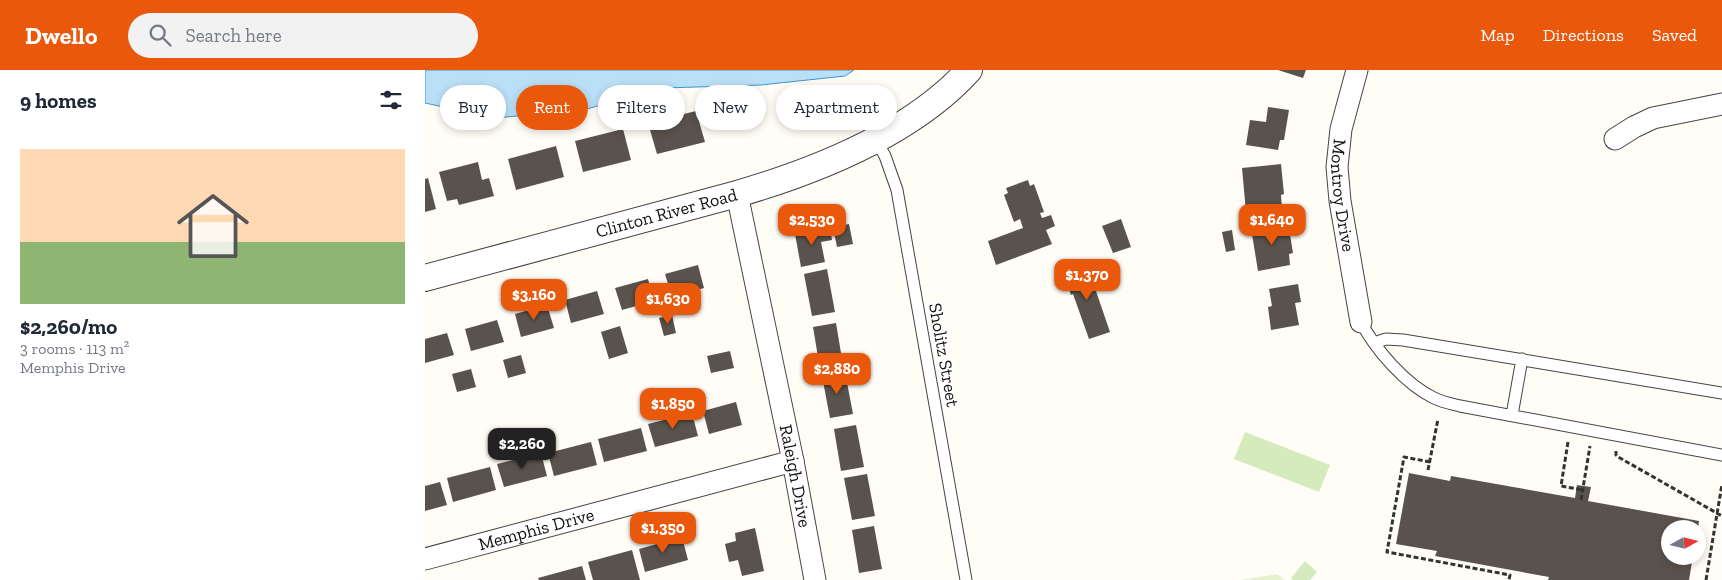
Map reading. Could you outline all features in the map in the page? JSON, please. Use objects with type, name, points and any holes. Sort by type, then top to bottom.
[{"type":"street","name":"Clinton River Road","points":[[425,278],[737,194],[821,166],[876,140],[929,105],[969,70]]},
{"type":"street","name":"Montroy Drive","points":[[1357,70],[1341,129],[1337,168],[1339,202],[1361,322]]},
{"type":"street","points":[[1615,139],[1653,118],[1722,104]]},
{"type":"street","name":"Raleigh Drive","points":[[737,194],[793,462],[815,580]]},
{"type":"street","name":"Memphis Drive","points":[[425,559],[793,462]]},
{"type":"lane","name":"Sholitz Street","points":[[876,140],[885,156],[897,190],[966,580]]},
{"type":"lane","points":[[1361,322],[1374,344],[1386,359],[1418,388],[1434,398],[1460,406],[1722,455]]},
{"type":"lane","points":[[1374,344],[1386,339],[1403,340],[1722,393]]},
{"type":"lane","points":[[1512,416],[1522,360]]},
{"type":"path","points":[[1428,470],[1438,419]]},
{"type":"path","points":[[1568,442],[1561,486],[1583,490]]},
{"type":"path","points":[[1581,500],[1590,446]]},
{"type":"path","points":[[1616,451],[1616,455],[1620,458],[1720,513],[1722,516]]},
{"type":"path","points":[[1430,462],[1404,457],[1387,552],[1510,575],[1509,580]]},
{"type":"path","points":[[1706,580],[1720,513],[1722,484]]},
{"type":"green space","points":[[1245,432],[1330,465],[1319,492],[1234,459]]},
{"type":"green space","points":[[1305,561],[1317,572],[1310,580],[1293,580],[1291,578]]},
{"type":"green space","points":[[1277,574],[1285,580],[1241,580]]},
{"type":"water","points":[[425,70],[854,70],[845,76],[761,85],[695,85],[695,87],[685,87],[685,85],[598,85],[598,106],[588,109],[588,85],[516,85],[516,116],[506,117],[506,85],[440,85],[440,106],[425,103]]},
{"type":"building","points":[[1278,70],[1306,70],[1303,78]]},
{"type":"building","points":[[1268,107],[1289,110],[1284,140],[1280,140],[1278,150],[1246,145],[1250,120],[1266,122]]},
{"type":"building","points":[[695,111],[695,130],[702,130],[705,142],[657,154],[650,130],[685,130],[685,114]]},
{"type":"building","points":[[623,130],[631,160],[583,172],[575,141]]},
{"type":"building","points":[[556,146],[564,177],[516,190],[508,159]]},
{"type":"building","points":[[478,162],[482,180],[489,178],[494,196],[459,205],[457,199],[447,201],[439,172]]},
{"type":"building","points":[[1281,164],[1284,194],[1281,195],[1282,209],[1246,212],[1242,168]]},
{"type":"building","points":[[428,178],[436,209],[425,212],[425,179]]},
{"type":"building","points":[[1028,180],[1030,186],[1034,184],[1044,212],[1040,213],[1042,218],[1051,215],[1055,226],[1046,230],[1052,244],[996,265],[988,241],[1023,228],[1020,219],[1014,222],[1004,195],[1008,193],[1006,188]]},
{"type":"building","points":[[1121,219],[1131,247],[1113,253],[1102,226]]},
{"type":"building","points":[[1288,222],[1293,253],[1289,254],[1290,265],[1258,271],[1251,228]]},
{"type":"building","points":[[849,224],[853,244],[837,247],[833,227]]},
{"type":"building","points":[[830,227],[832,240],[821,242],[825,262],[801,267],[795,234]]},
{"type":"building","points":[[1232,230],[1235,250],[1226,252],[1222,232]]},
{"type":"building","points":[[698,265],[704,288],[672,297],[665,274]]},
{"type":"building","points":[[1087,265],[1110,332],[1089,339],[1064,273]]},
{"type":"building","points":[[827,269],[835,312],[812,316],[804,274]]},
{"type":"building","points":[[648,279],[654,301],[622,310],[615,288]]},
{"type":"building","points":[[1298,284],[1301,302],[1295,303],[1299,325],[1271,330],[1268,307],[1272,306],[1269,289]]},
{"type":"building","points":[[597,291],[604,314],[571,323],[565,300]]},
{"type":"building","points":[[547,305],[554,328],[521,337],[515,314]]},
{"type":"building","points":[[672,315],[676,333],[664,336],[659,318]]},
{"type":"building","points":[[497,320],[504,342],[471,351],[465,329]]},
{"type":"building","points":[[836,323],[843,365],[820,369],[813,327]]},
{"type":"building","points":[[620,326],[628,353],[609,359],[601,332]]},
{"type":"building","points":[[447,333],[454,355],[425,363],[425,339]]},
{"type":"building","points":[[730,351],[734,368],[711,373],[707,356]]},
{"type":"building","points":[[521,355],[526,373],[508,378],[503,360]]},
{"type":"building","points":[[471,369],[476,387],[457,392],[452,374]]},
{"type":"building","points":[[845,372],[853,414],[830,418],[822,376]]},
{"type":"building","points":[[736,402],[742,425],[709,434],[703,411]]},
{"type":"building","points":[[692,413],[698,436],[655,447],[648,424]]},
{"type":"building","points":[[856,425],[864,467],[841,471],[834,429]]},
{"type":"building","points":[[641,428],[647,451],[604,462],[598,439]]},
{"type":"building","points":[[591,442],[597,465],[554,476],[548,453]]},
{"type":"building","points":[[541,453],[547,476],[504,487],[497,464]]},
{"type":"building","points":[[490,467],[496,490],[453,502],[447,478]]},
{"type":"building","points":[[1409,473],[1450,481],[1451,476],[1575,498],[1577,485],[1591,487],[1588,501],[1693,520],[1661,520],[1661,565],[1692,565],[1689,580],[1548,580],[1549,577],[1435,556],[1437,551],[1396,544]]},
{"type":"building","points":[[867,474],[875,516],[852,520],[844,478]]},
{"type":"building","points":[[440,482],[447,505],[425,511],[425,486]]},
{"type":"building","points":[[874,526],[882,569],[859,573],[852,530]]},
{"type":"building","points":[[755,528],[764,571],[742,576],[738,560],[729,562],[725,544],[736,541],[735,533]]},
{"type":"building","points":[[682,537],[688,560],[645,572],[639,549]]},
{"type":"building","points":[[632,550],[640,580],[593,580],[588,562]]},
{"type":"building","points":[[582,566],[586,580],[539,580],[538,578]]}]
